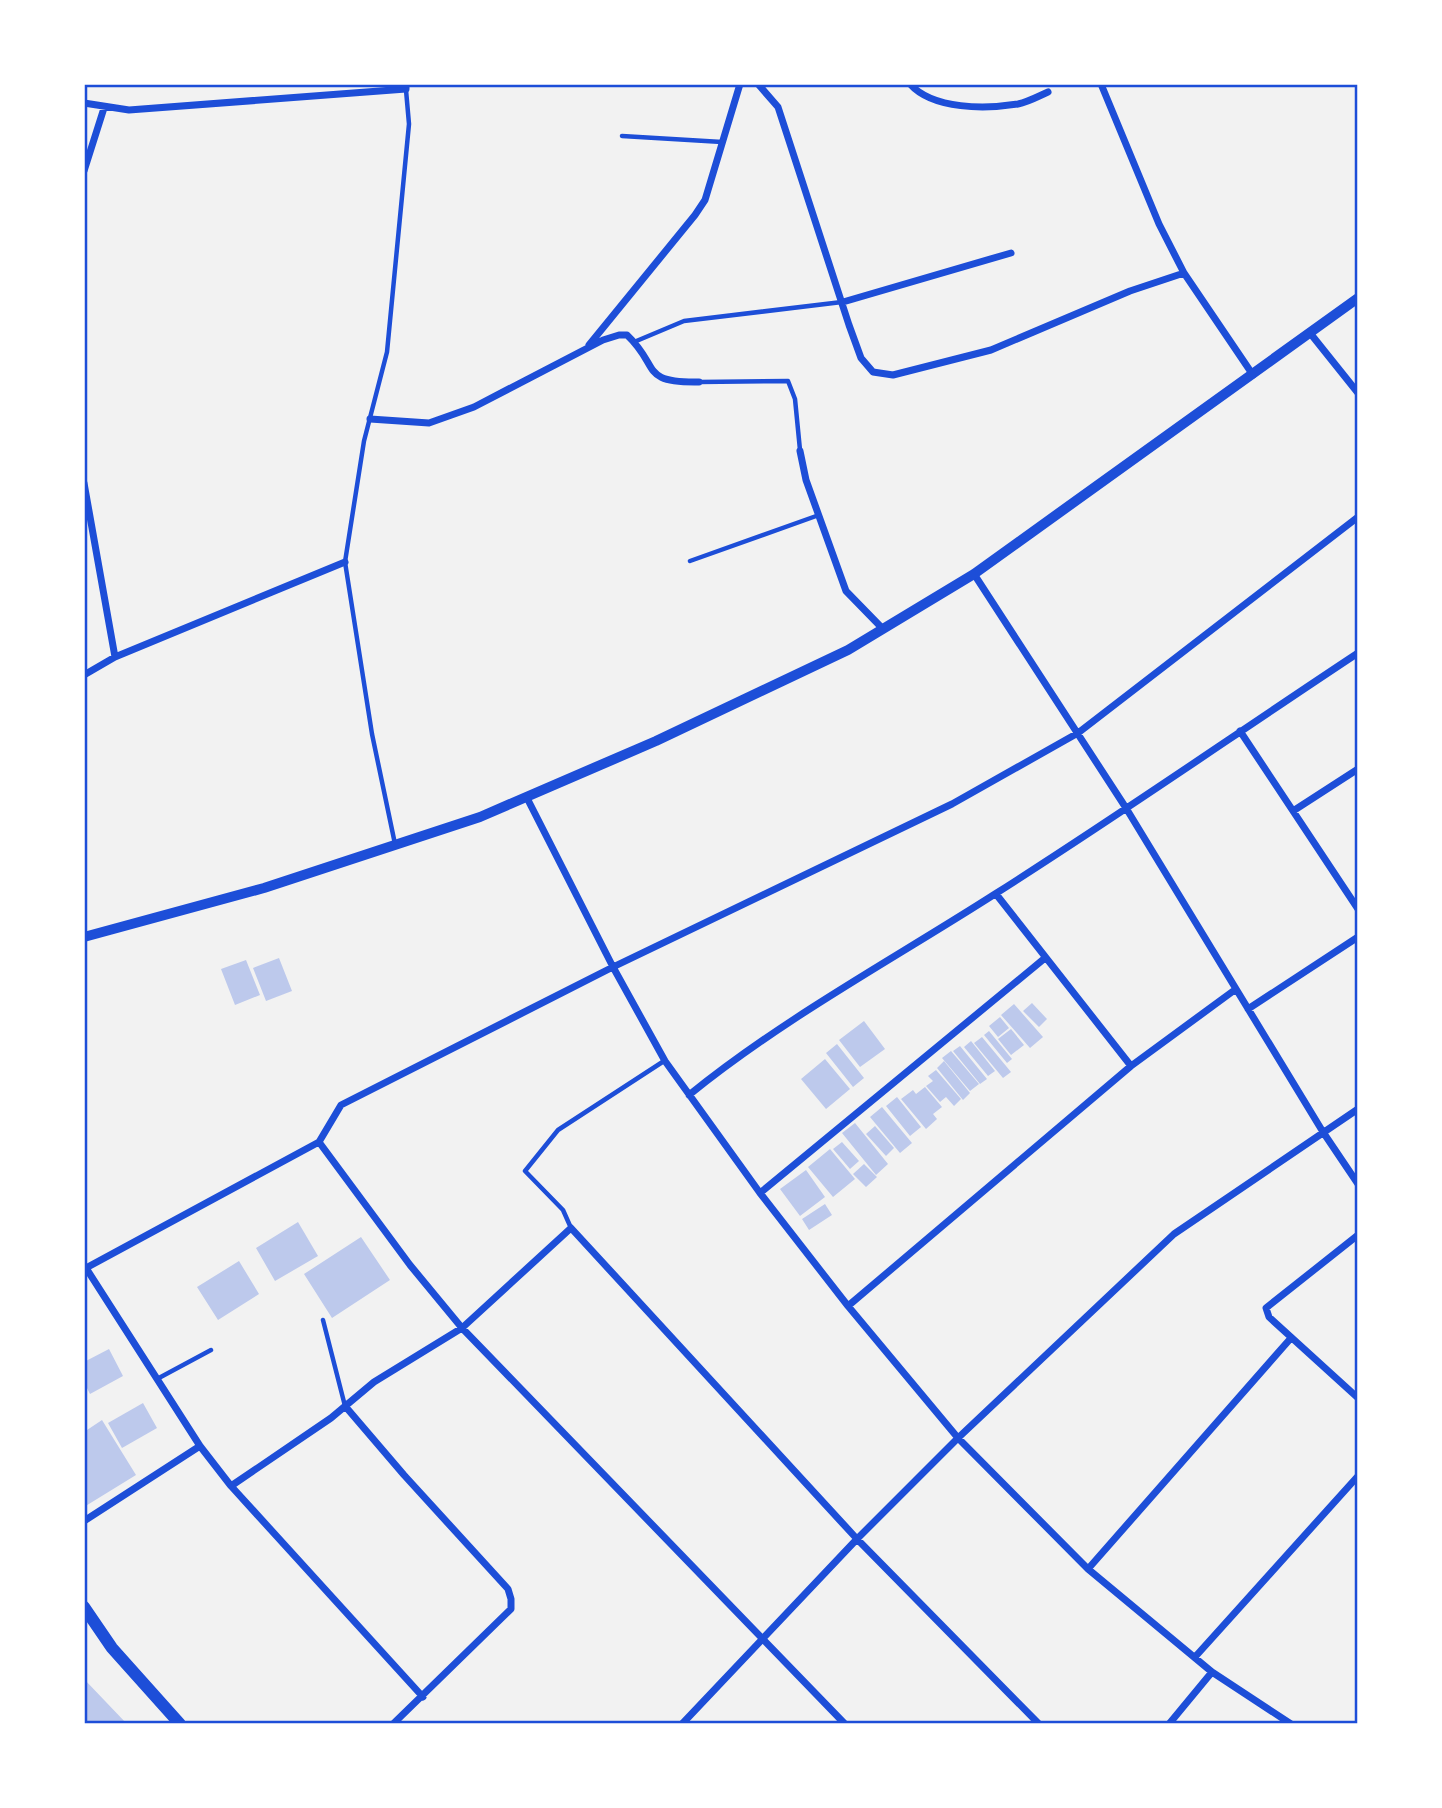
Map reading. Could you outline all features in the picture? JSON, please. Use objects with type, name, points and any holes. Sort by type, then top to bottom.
[{"type":"main road","points":[[84,1607],[112,1648],[180,1724]]},
{"type":"street","points":[[586,348],[705,200],[740,84]]},
{"type":"street","points":[[758,84],[778,107],[861,358],[873,372],[893,375],[991,350],[1130,291],[1184,274]]},
{"type":"street","points":[[910,84],[917,92],[955,106],[1020,104],[1048,92]]},
{"type":"street","points":[[1101,84],[1159,224],[1184,274],[1253,375]]},
{"type":"street","points":[[84,103],[129,110],[406,87]]},
{"type":"street","points":[[84,171],[104,107]]},
{"type":"street","points":[[843,302],[1011,253]]},
{"type":"street","points":[[84,937],[264,888],[480,817],[527,798],[848,650],[974,574],[1358,298]]},
{"type":"street","points":[[1310,332],[1358,393]]},
{"type":"street","points":[[370,419],[429,423],[474,407],[586,348],[619,335],[627,335],[634,342],[662,380],[699,382]]},
{"type":"street","points":[[800,451],[806,480],[846,591],[883,629]]},
{"type":"street","points":[[84,483],[115,657]]},
{"type":"street","points":[[423,1697],[231,1486],[200,1446],[85,1268],[319,1142],[341,1105],[613,967],[952,804],[1078,733],[1358,517]]},
{"type":"street","points":[[84,676],[115,657],[345,562]]},
{"type":"street","points":[[974,574],[1126,807],[1323,1132],[1358,1184]]},
{"type":"street","points":[[689,1095],[728,1064],[806,1012],[996,894],[1358,653]]},
{"type":"street","points":[[1240,731],[1358,908]]},
{"type":"street","points":[[1293,811],[1358,769]]},
{"type":"street","points":[[527,798],[613,967],[665,1060],[760,1193],[848,1306],[958,1438],[1087,1569],[1212,1672],[1291,1724]]},
{"type":"street","points":[[996,894],[1131,1066]]},
{"type":"street","points":[[1248,1009],[1358,937]]},
{"type":"street","points":[[760,1193],[1045,958]]},
{"type":"street","points":[[848,1306],[1131,1066],[1236,989]]},
{"type":"street","points":[[682,1724],[762,1637],[958,1438],[1174,1234],[1358,1109]]},
{"type":"street","points":[[319,1142],[410,1265],[462,1328],[845,1724]]},
{"type":"street","points":[[231,1486],[345,1406],[374,1382],[462,1328],[571,1228],[857,1539],[1039,1724]]},
{"type":"street","points":[[1358,1235],[1266,1308],[1269,1317],[1358,1398]]},
{"type":"street","points":[[1087,1569],[1291,1338]]},
{"type":"street","points":[[345,1406],[508,1589],[511,1599],[511,1609],[393,1724]]},
{"type":"street","points":[[84,1521],[200,1446]]},
{"type":"street","points":[[1195,1657],[1358,1476]]},
{"type":"street","points":[[1169,1724],[1212,1672]]},
{"type":"lane","points":[[395,845],[372,734],[345,562],[364,441],[387,352],[409,124],[406,87]]},
{"type":"lane","points":[[622,136],[722,142]]},
{"type":"lane","points":[[634,342],[684,321],[843,302]]},
{"type":"lane","points":[[699,382],[788,381],[795,399],[800,451]]},
{"type":"lane","points":[[690,561],[819,515]]},
{"type":"lane","points":[[571,1228],[563,1210],[525,1171],[558,1130],[665,1060]]},
{"type":"lane","points":[[324,1320],[345,1406]]},
{"type":"lane","points":[[157,1379],[211,1350]]},
{"type":"building","points":[[279,958],[292,991],[266,1001],[253,968]]},
{"type":"building","points":[[246,960],[260,995],[235,1005],[221,969]]},
{"type":"building","points":[[1032,1003],[1047,1019],[1039,1027],[1023,1011]]},
{"type":"building","points":[[1014,1004],[1043,1037],[1030,1048],[1001,1015]]},
{"type":"building","points":[[1000,1017],[1009,1028],[998,1037],[989,1026]]},
{"type":"building","points":[[864,1021],[885,1049],[860,1067],[839,1040]]},
{"type":"building","points":[[1011,1029],[1024,1045],[1011,1055],[998,1039]]},
{"type":"building","points":[[989,1031],[1012,1059],[1007,1063],[984,1035]]},
{"type":"building","points":[[982,1037],[1011,1072],[1003,1078],[974,1043]]},
{"type":"building","points":[[971,1041],[995,1071],[988,1076],[964,1047]]},
{"type":"building","points":[[837,1044],[864,1078],[853,1087],[826,1053]]},
{"type":"building","points":[[960,1046],[987,1079],[980,1084],[953,1051]]},
{"type":"building","points":[[951,1051],[979,1084],[970,1091],[942,1058]]},
{"type":"building","points":[[825,1059],[850,1089],[826,1109],[801,1079]]},
{"type":"building","points":[[944,1061],[970,1093],[963,1100],[937,1068]]},
{"type":"building","points":[[936,1070],[961,1099],[954,1106],[946,1097],[940,1102],[926,1086],[933,1081],[928,1076]]},
{"type":"building","points":[[925,1087],[942,1107],[933,1114],[937,1119],[926,1129],[901,1099],[913,1090],[916,1094]]},
{"type":"building","points":[[897,1097],[921,1127],[910,1136],[886,1106]]},
{"type":"building","points":[[882,1107],[912,1143],[900,1153],[870,1117]]},
{"type":"building","points":[[855,1123],[888,1164],[876,1175],[842,1133]]},
{"type":"building","points":[[875,1126],[894,1148],[886,1156],[866,1134]]},
{"type":"building","points":[[842,1142],[859,1161],[850,1169],[833,1149]]},
{"type":"building","points":[[830,1149],[855,1179],[833,1197],[808,1167]]},
{"type":"building","points":[[864,1164],[877,1177],[866,1187],[853,1174]]},
{"type":"building","points":[[806,1170],[825,1197],[800,1216],[780,1189]]},
{"type":"building","points":[[825,1204],[832,1215],[809,1230],[802,1219]]},
{"type":"building","points":[[298,1222],[318,1256],[275,1281],[256,1248]]},
{"type":"building","points":[[361,1237],[390,1280],[332,1318],[304,1274]]},
{"type":"building","points":[[239,1261],[259,1294],[218,1320],[197,1287]]},
{"type":"building","points":[[109,1349],[123,1376],[90,1394],[84,1382],[84,1362]]},
{"type":"building","points":[[143,1403],[157,1428],[122,1448],[108,1423]]},
{"type":"building","points":[[102,1420],[136,1475],[84,1507],[84,1432]]},
{"type":"building","points":[[84,1679],[127,1724],[84,1724]]}]
